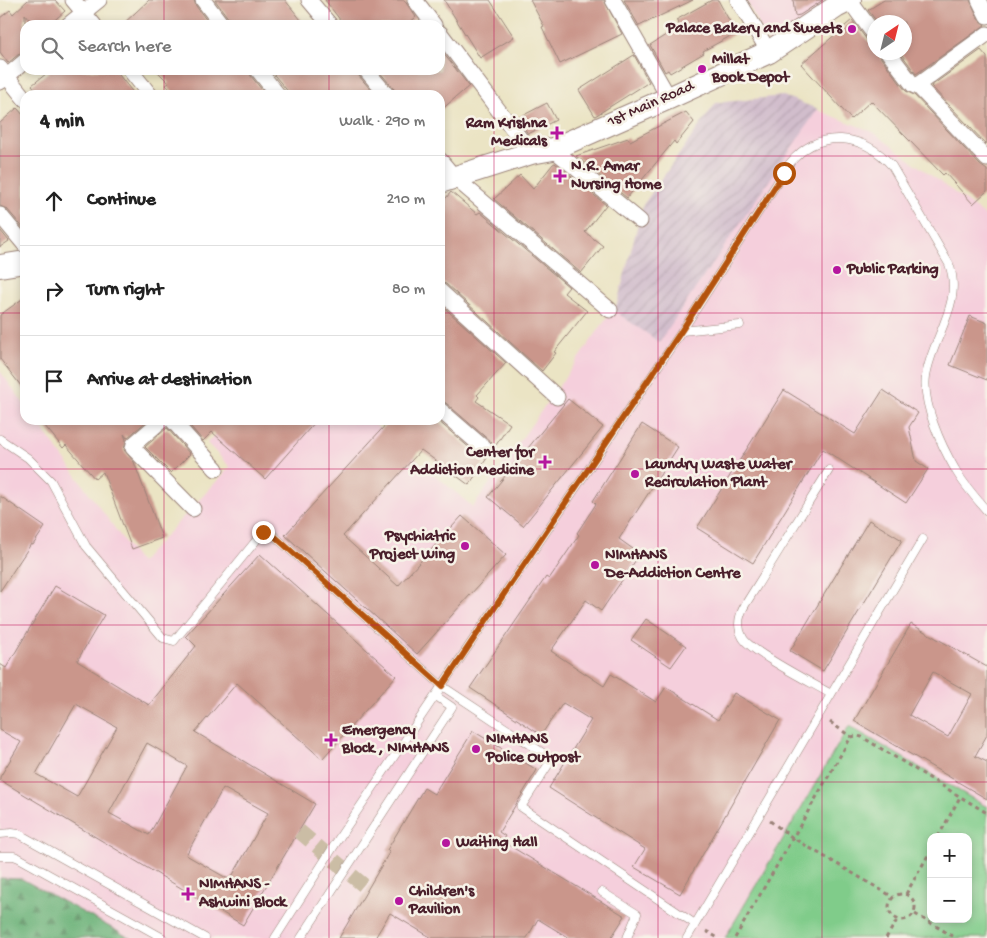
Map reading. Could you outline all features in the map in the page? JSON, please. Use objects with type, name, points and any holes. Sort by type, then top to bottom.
[{"type":"street","points":[[73,0],[90,20]]},
{"type":"street","points":[[74,20],[99,0]]},
{"type":"street","points":[[202,0],[218,20]]},
{"type":"street","points":[[309,0],[326,20]]},
{"type":"street","points":[[415,0],[430,20]]},
{"type":"street","points":[[613,0],[669,98]]},
{"type":"street","points":[[738,0],[769,52]]},
{"type":"street","points":[[979,0],[987,16]]},
{"type":"street","points":[[843,2],[867,27]]},
{"type":"street","name":"1st Main Road","points":[[447,180],[542,151],[669,98],[769,52],[843,2]]},
{"type":"street","points":[[894,60],[915,86],[987,34]]},
{"type":"street","points":[[445,39],[542,151],[640,220]]},
{"type":"street","points":[[20,64],[2,76],[20,94]]},
{"type":"street","points":[[134,75],[146,90]]},
{"type":"street","points":[[262,75],[274,90]]},
{"type":"street","points":[[370,75],[383,90]]},
{"type":"street","points":[[918,85],[987,159]]},
{"type":"street","points":[[447,180],[610,310]]},
{"type":"street","points":[[0,215],[20,239]]},
{"type":"street","points":[[0,266],[20,263]]},
{"type":"street","points":[[445,296],[557,397]]},
{"type":"street","points":[[445,414],[485,449]]},
{"type":"street","points":[[156,425],[134,444],[133,448],[193,509]]},
{"type":"street","points":[[177,425],[216,468]]},
{"type":"lane","points":[[275,938],[343,832],[682,330],[790,163],[797,154],[818,142],[839,138],[860,143],[878,153],[892,166],[949,264],[953,274],[954,293],[929,362],[926,376],[926,402],[929,413],[955,470],[987,511]]},
{"type":"lane","points":[[682,330],[740,324]]},
{"type":"lane","points":[[0,440],[28,458],[50,481],[86,546],[163,638],[174,641],[263,532],[268,532],[442,686],[552,759],[521,807],[695,924]]},
{"type":"lane","points":[[829,470],[745,605],[739,621],[739,630],[748,645],[831,694]]},
{"type":"lane","points":[[687,938],[923,539]]},
{"type":"lane","points":[[301,938],[452,707],[436,696]]},
{"type":"lane","points":[[0,834],[18,834],[206,938]]},
{"type":"lane","points":[[0,856],[19,858],[163,938]]},
{"type":"lane","points":[[602,892],[637,914],[627,938]]},
{"type":"path","points":[[819,714],[852,737],[862,737],[987,813]]},
{"type":"path","points":[[735,938],[852,737]]},
{"type":"path","points":[[940,833],[960,797]]},
{"type":"path","points":[[760,814],[793,838],[893,897]]},
{"type":"path","points":[[906,894],[927,857]]},
{"type":"path","points":[[899,894],[906,894],[912,897],[916,908],[914,914],[907,920],[897,920],[892,916],[889,903],[893,897],[899,894]]},
{"type":"path","points":[[914,914],[956,938]]},
{"type":"path","points":[[886,938],[897,920]]},
{"type":"shaded area","points":[[746,0],[830,0],[771,47]]},
{"type":"shaded area","points":[[783,96],[873,132],[987,217],[987,938],[0,938],[0,371],[20,398],[20,425],[40,425],[140,563],[230,467],[207,443],[224,425],[376,425],[473,507],[617,304],[643,205],[716,103]]},
{"type":"shaded area","points":[[783,96],[818,109],[659,342],[613,310],[617,304],[643,205],[716,103]]},
{"type":"green space","points":[[849,726],[987,807],[987,938],[725,938]]},
{"type":"green space","points":[[0,878],[22,879],[130,938],[0,938]]},
{"type":"building","points":[[28,0],[55,0],[65,11],[55,20],[29,20],[25,14],[25,20],[20,20],[20,54],[8,63],[0,52],[0,18],[10,10],[13,14]]},
{"type":"building","points":[[149,0],[194,0],[206,20],[127,20]]},
{"type":"building","points":[[215,0],[285,0],[301,20],[229,20]]},
{"type":"building","points":[[325,0],[404,0],[416,17],[413,20],[340,20]]},
{"type":"building","points":[[444,0],[490,0],[514,37],[480,58]]},
{"type":"building","points":[[530,0],[604,0],[622,34],[560,64],[542,27],[544,26]]},
{"type":"building","points":[[624,0],[693,0],[639,26]]},
{"type":"building","points":[[712,0],[718,0],[736,33],[703,51],[704,53],[670,73],[668,70],[665,72],[650,45],[680,26],[676,20]]},
{"type":"building","points":[[793,0],[823,0],[800,15],[795,16]]},
{"type":"building","points":[[884,0],[970,0],[979,20],[985,25],[916,74],[906,60],[912,60],[912,15],[872,15],[868,10]]},
{"type":"building","points":[[852,20],[867,40],[867,60],[883,60],[906,91],[914,95],[980,165],[987,170],[987,191],[973,204],[945,173],[943,175],[871,101],[851,119],[801,64]]},
{"type":"building","points":[[981,50],[987,57],[986,144],[931,86]]},
{"type":"building","points":[[445,55],[469,86],[445,107],[445,90],[394,89],[382,75],[445,75]]},
{"type":"building","points":[[634,55],[649,82],[595,116],[579,90]]},
{"type":"building","points":[[45,75],[119,75],[131,90],[36,90],[32,85]]},
{"type":"building","points":[[161,75],[251,75],[262,90],[170,90],[166,85],[169,83]]},
{"type":"building","points":[[274,75],[359,75],[371,90],[287,90]]},
{"type":"building","points":[[547,103],[556,120],[528,134],[518,118]]},
{"type":"building","points":[[17,108],[20,111],[20,224],[7,209],[0,206],[0,123]]},
{"type":"building","points":[[686,112],[694,122],[676,144],[674,141],[627,198],[576,156],[628,138],[630,141]]},
{"type":"building","points":[[555,163],[606,205],[585,232],[603,246],[581,273],[494,199],[520,175],[533,189]]},
{"type":"building","points":[[451,192],[477,214],[480,212],[569,287],[564,293],[587,311],[554,352],[556,353],[542,371],[445,284],[445,199]]},
{"type":"building","points":[[0,230],[9,241],[0,247]]},
{"type":"building","points":[[20,301],[20,385],[0,359],[0,315]]},
{"type":"building","points":[[445,308],[506,363],[477,395],[479,397],[476,401],[510,424],[494,448],[491,442],[446,403]]},
{"type":"building","points":[[970,316],[987,323],[987,380],[950,365]]},
{"type":"building","points":[[784,390],[855,434],[883,390],[918,413],[909,427],[916,461],[928,469],[906,503],[823,449],[753,563],[697,528]]},
{"type":"building","name":"Center for Addiction Medicine","points":[[568,399],[603,427],[523,526],[488,497]]},
{"type":"building","points":[[642,424],[678,447],[619,539],[640,554],[601,611],[586,600],[551,651],[604,686],[611,674],[656,702],[666,687],[718,720],[734,693],[780,720],[680,894],[634,867],[645,849],[549,788],[591,720],[563,703],[541,735],[470,688],[546,577],[549,579],[579,535],[577,533],[596,504],[593,501]]},
{"type":"building","points":[[44,425],[142,425],[127,438],[124,434],[126,440],[124,450],[134,462],[162,538],[132,549],[103,472],[95,479],[66,445],[63,448]]},
{"type":"building","points":[[189,425],[313,425],[265,479],[212,432],[203,441]]},
{"type":"building","name":"Psychiatric Project Wing","points":[[385,425],[443,425],[479,456],[487,458],[469,485],[421,450],[343,536],[398,586],[462,516],[506,555],[417,654],[285,535]]},
{"type":"building","points":[[167,428],[190,454],[171,473],[145,447]]},
{"type":"building","points":[[0,496],[45,527],[33,545],[31,544],[0,591]]},
{"type":"building","points":[[869,520],[902,540],[823,671],[790,651]]},
{"type":"building","points":[[260,554],[396,676],[322,759],[237,683],[195,732],[315,804],[243,925],[0,780],[21,742],[0,730],[0,664],[6,668],[55,586],[104,615],[77,661],[149,705],[196,646],[186,636]],"holes":[[[76,704],[117,727],[77,797],[36,774]],[[147,743],[187,766],[149,835],[109,813]],[[223,788],[268,813],[230,880],[186,855]]]},
{"type":"building","points":[[646,619],[686,646],[671,667],[631,640]]},
{"type":"building","points":[[911,624],[987,667],[987,735],[975,756],[987,762],[987,799],[854,721]],"holes":[[[933,672],[972,694],[948,737],[909,715]]]},
{"type":"building","points":[[473,731],[537,770],[499,832],[505,836],[502,841],[625,916],[611,938],[569,938],[538,919],[527,938],[432,938],[390,913],[375,938],[339,938],[390,851],[387,850],[424,788],[434,794]]},
{"type":"tunnel","points":[[299,831],[368,889]]},
{"type":"place","name":"Palace Bakery and Sweets","points":[[852,29]]},
{"type":"place","name":"Millat Book Depot","points":[[702,69]]},
{"type":"place","name":"Ram Krishna Medicals","points":[[557,133]]},
{"type":"place","name":"N.R. Amar Nursing Home","points":[[560,176]]},
{"type":"place","name":"Public Parking","points":[[837,270]]},
{"type":"place","name":"Center for Addiction Medicine","points":[[545,462]]},
{"type":"place","name":"Laundry Waste Water Recirculation Plant","points":[[635,474]]},
{"type":"place","name":"Psychiatric Project Wing","points":[[465,546]]},
{"type":"place","name":"NIMHANS De-Addiction Centre","points":[[595,565]]},
{"type":"place","name":"Emergency Block , NIMHANS","points":[[331,740]]},
{"type":"place","name":"NIMHANS Police Outpost","points":[[476,749]]},
{"type":"place","name":"Waiting Hall","points":[[446,843]]},
{"type":"place","name":"NIMHANS - Ashwini Block","points":[[188,894]]},
{"type":"place","name":"Children's Pavilion","points":[[399,901]]},
{"type":"route","points":[[263,532],[271,533],[442,686],[682,330],[784,173]]}]
